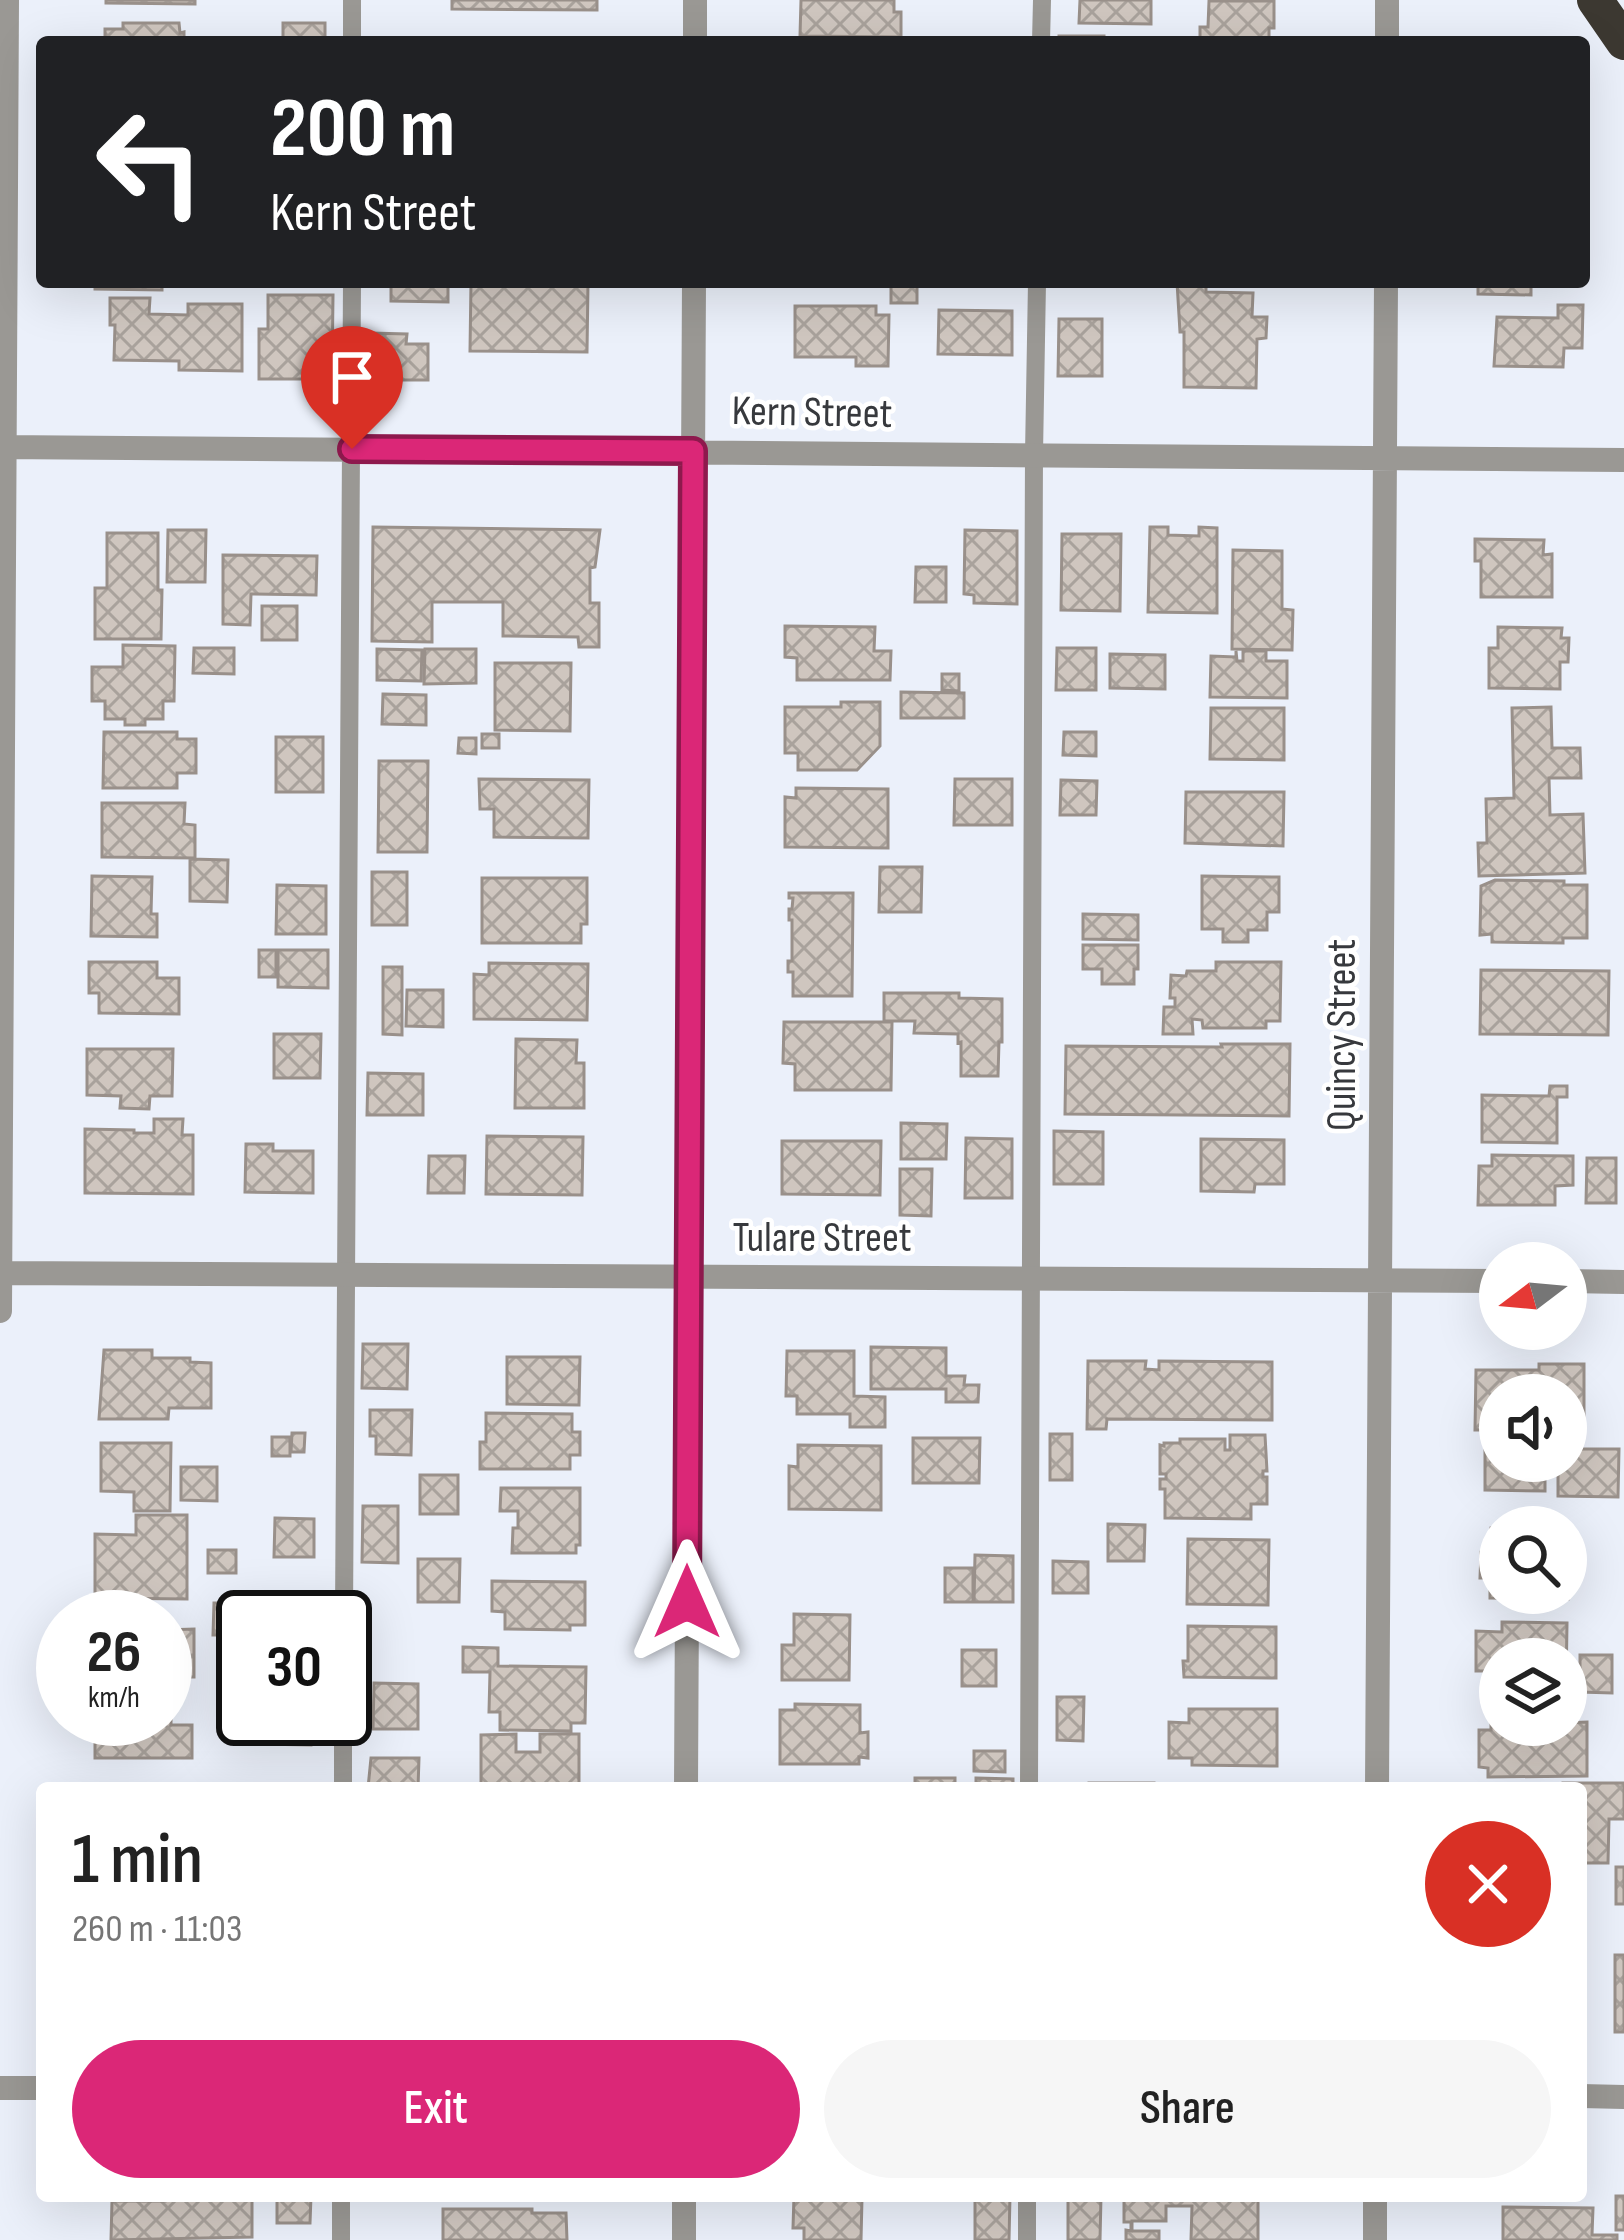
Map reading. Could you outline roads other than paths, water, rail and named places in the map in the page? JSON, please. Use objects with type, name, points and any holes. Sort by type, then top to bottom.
[{"type":"highway","points":[[1594,0],[1624,42]]},
{"type":"street","points":[[0,1311],[8,0]]},
{"type":"street","points":[[695,0],[695,36]]},
{"type":"street","points":[[1387,36],[1388,0]]},
{"type":"street","points":[[686,1782],[694,288]]},
{"type":"street","name":"Quincy Street","points":[[1377,1782],[1386,288]]},
{"type":"street","name":"Kern Street","points":[[3,447],[1624,460]]},
{"type":"street","name":"Tulare Street","points":[[0,1273],[1479,1281]]},
{"type":"street","points":[[1587,1281],[1624,1282]]},
{"type":"street","points":[[0,2088],[36,2088]]},
{"type":"street","points":[[1587,2096],[1624,2097]]},
{"type":"street","points":[[684,2202],[684,2240]]},
{"type":"street","points":[[1375,2202],[1375,2240]]},
{"type":"lane","points":[[352,0],[352,36]]},
{"type":"lane","points":[[1041,36],[1042,0]]},
{"type":"lane","points":[[344,1590],[352,288]]},
{"type":"lane","points":[[1029,1782],[1037,288]]},
{"type":"lane","points":[[343,1746],[343,1782]]},
{"type":"lane","points":[[340,2240],[341,2202]]},
{"type":"lane","points":[[1027,2202],[1027,2240]]}]
